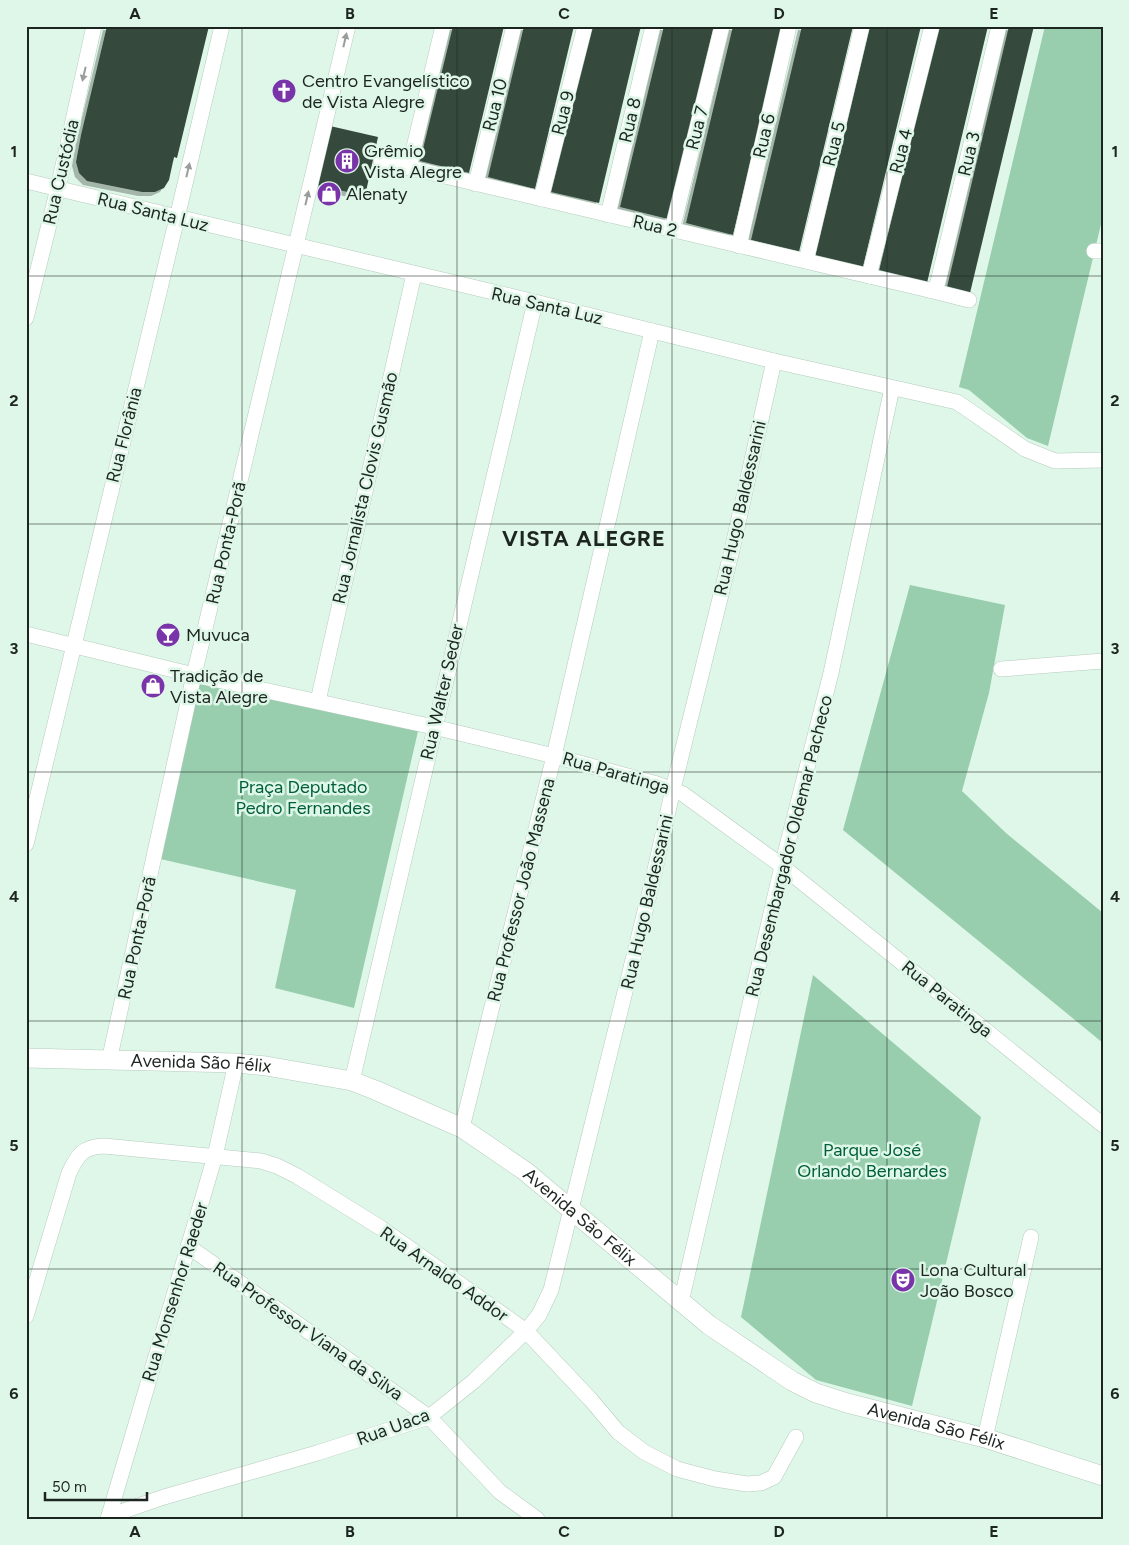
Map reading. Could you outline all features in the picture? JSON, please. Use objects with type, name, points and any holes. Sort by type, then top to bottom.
[{"type":"street","name":"Rua Custódia","points":[[26,318],[58,188],[94,26]]},
{"type":"street","name":"Rua Florânia","points":[[26,844],[222,26]]},
{"type":"street","name":"Rua Ponta-Porã","points":[[110,1061],[194,675],[348,26]]},
{"type":"street","points":[[409,168],[443,26]]},
{"type":"street","name":"Rua 10","points":[[476,184],[514,26]]},
{"type":"street","name":"Rua 9","points":[[541,199],[584,26]]},
{"type":"street","name":"Rua 8","points":[[608,215],[653,26]]},
{"type":"street","name":"Rua 7","points":[[672,230],[722,26]]},
{"type":"street","name":"Rua 6","points":[[739,246],[789,26]]},
{"type":"street","name":"Rua 5","points":[[806,261],[862,26]]},
{"type":"street","name":"Rua 4","points":[[869,276],[932,26]]},
{"type":"street","name":"Rua 3","points":[[933,286],[999,26]]},
{"type":"street","name":"Rua 2","points":[[380,161],[869,276],[933,286],[969,300]]},
{"type":"street","name":"Rua Santa Luz","points":[[26,181],[774,361],[957,402],[1024,449],[1055,461],[1103,460]]},
{"type":"street","name":"Rua Jornalista Clovis Gusmão","points":[[318,701],[414,274]]},
{"type":"street","name":"Rua Walter Seder","points":[[352,1081],[535,302]]},
{"type":"street","name":"Rua Professor João Massena","points":[[462,1128],[554,756],[652,331]]},
{"type":"street","name":"Rua Hugo Baldessarini","points":[[571,1209],[630,975],[673,789],[732,550],[774,361]]},
{"type":"street","name":"Rua Desembargador Oldemar Pacheco","points":[[680,1302],[782,866],[831,673],[892,388]]},
{"type":"street","name":"Rua Paratinga","points":[[26,634],[194,675],[434,727],[554,756],[673,789],[693,800],[782,866],[1103,1125]]},
{"type":"street","points":[[1001,670],[1103,661]]},
{"type":"street","name":"Avenida São Félix","points":[[26,1058],[266,1066],[352,1081],[383,1093],[462,1128],[525,1171],[709,1326],[792,1381],[816,1393],[847,1403],[985,1438],[1103,1476]]},
{"type":"street","name":"Rua Monsenhor Raeder","points":[[108,1518],[215,1156],[236,1064]]},
{"type":"street","name":"Rua Arnaldo Addor","points":[[26,1316],[68,1173],[78,1155],[91,1146],[261,1161],[277,1166],[297,1176],[381,1228],[526,1331],[591,1400],[618,1432],[644,1452],[677,1469],[715,1479],[748,1484],[761,1483],[774,1477],[796,1437]]},
{"type":"street","name":"Rua Uaca","points":[[108,1518],[164,1497],[326,1450],[429,1417],[474,1381],[526,1331],[539,1315],[551,1290],[571,1209]]},
{"type":"street","points":[[985,1438],[1031,1238]]},
{"type":"street","name":"Rua Professor Viana da Silva","points":[[188,1246],[429,1417],[500,1492],[537,1519]]},
{"type":"green space","points":[[1045,26],[1103,26],[1103,216],[1048,446],[1027,438],[969,390],[959,387]]},
{"type":"green space","points":[[910,585],[1005,605],[989,693],[962,791],[1006,833],[1103,913],[1103,1043],[843,830]]},
{"type":"green space","name":"Praça Deputado Pedro Fernandes","points":[[198,680],[419,727],[354,1008],[275,988],[296,890],[156,858]]},
{"type":"green space","name":"Parque José Orlando Bernardes","points":[[813,975],[981,1117],[912,1406],[816,1380],[741,1317]]},
{"type":"building","points":[[107,26],[209,26],[177,158],[174,157],[169,180],[164,188],[155,192],[142,192],[87,181],[79,173],[76,162],[81,135]]},
{"type":"building","points":[[453,26],[504,26],[469,173],[420,161]]},
{"type":"building","points":[[524,26],[574,26],[535,189],[488,177]]},
{"type":"building","points":[[591,26],[641,26],[599,203],[551,192]]},
{"type":"building","points":[[664,26],[714,26],[668,219],[620,207]]},
{"type":"building","points":[[733,26],[783,26],[733,235],[686,223]]},
{"type":"building","points":[[802,26],[853,26],[799,252],[751,240]]},
{"type":"building","points":[[870,26],[921,26],[863,267],[815,256]]},
{"type":"building","points":[[938,26],[988,26],[927,283],[879,271]]},
{"type":"building","points":[[1009,26],[1034,26],[970,293],[947,287]]},
{"type":"building","name":"Grêmio Vista Alegre","points":[[330,126],[378,137],[365,196],[317,185]]},
{"type":"place","name":"Centro Evangelístico de Vista Alegre","points":[[284,91]]},
{"type":"place","name":"Grêmio Vista Alegre","points":[[347,161]]},
{"type":"place","name":"Alenaty","points":[[329,194]]},
{"type":"place","name":"Muvuca","points":[[168,635]]},
{"type":"place","name":"Tradição de Vista Alegre","points":[[153,686]]},
{"type":"place","name":"Lona Cultural João Bosco","points":[[903,1280]]},
{"type":"district","name":"VISTA ALEGRE","points":[[584,538]]}]
